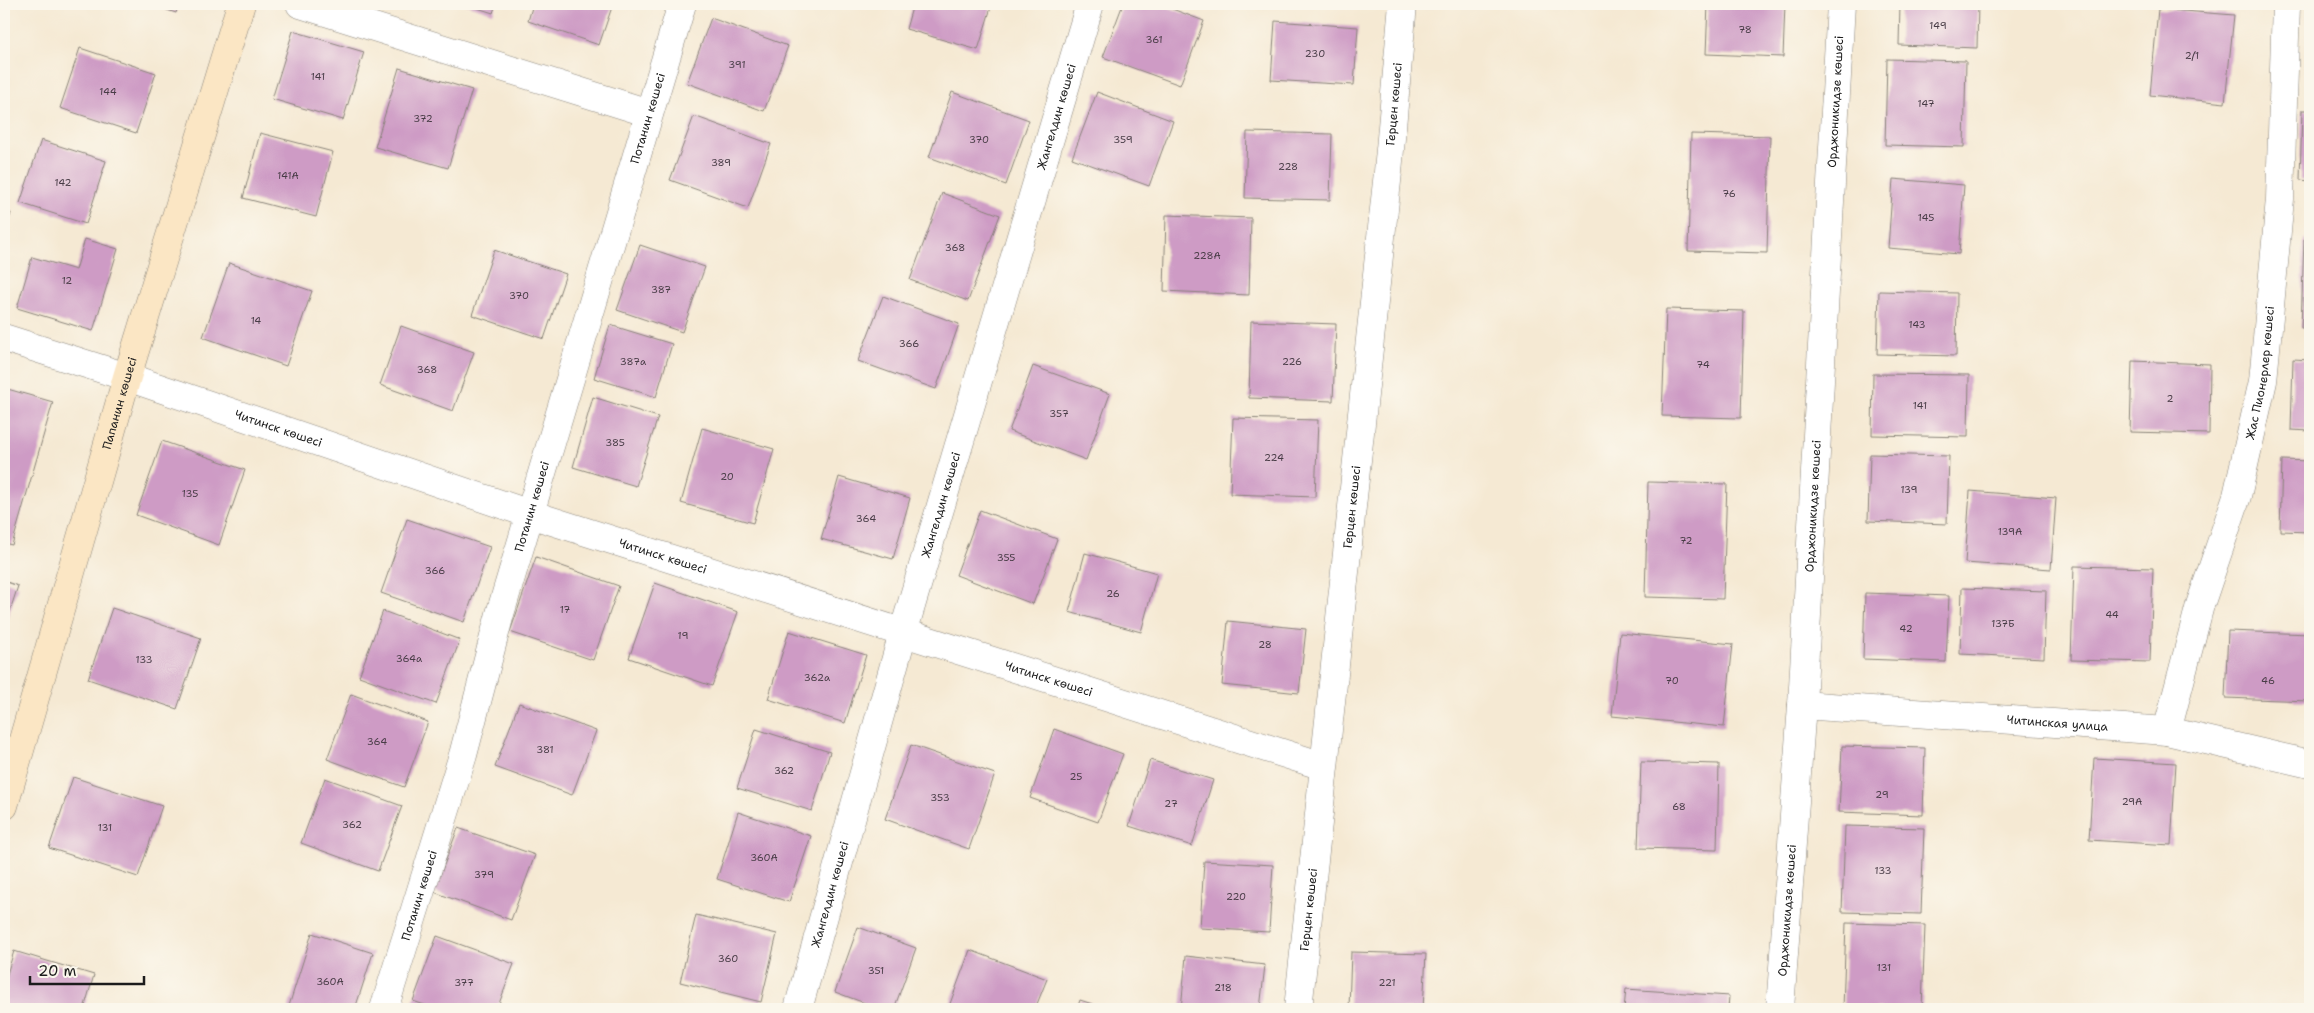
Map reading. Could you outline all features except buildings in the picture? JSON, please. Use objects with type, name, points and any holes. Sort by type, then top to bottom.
[{"type":"main road","name":"Папанин көшесі","points":[[4,806],[127,377],[241,4]]},
{"type":"street","points":[[300,4],[649,113]]},
{"type":"street","name":"Потанин көшесі","points":[[384,1009],[463,755],[500,614],[682,4]]},
{"type":"street","name":"Жангелдин көшесі","points":[[798,1009],[903,633],[1090,4]]},
{"type":"street","name":"Герцен көшесі","points":[[1298,1009],[1388,172],[1403,4]]},
{"type":"street","name":"Орджоникидзе көшесі","points":[[1780,1009],[1802,705],[1841,4]]},
{"type":"street","name":"Жас Пионерлер көшесі","points":[[2167,731],[2200,605],[2237,496],[2263,381],[2280,200],[2286,4]]},
{"type":"street","name":"Читинск көшесі","points":[[4,338],[127,377],[530,514],[1323,766]]},
{"type":"street","name":"Читинская улица","points":[[1802,705],[2167,731],[2310,764]]}]
